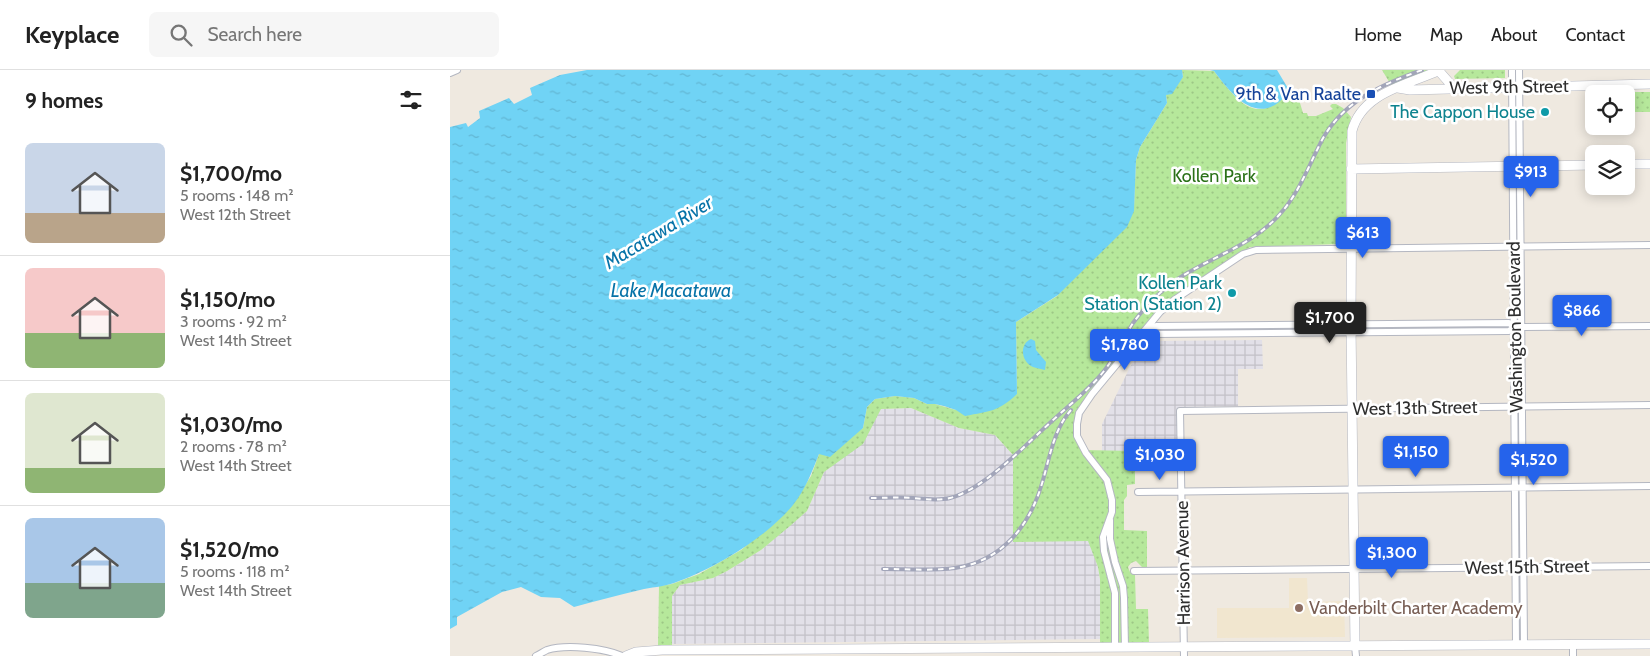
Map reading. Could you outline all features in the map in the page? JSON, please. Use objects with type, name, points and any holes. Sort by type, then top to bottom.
[{"type":"street","points":[[450,73],[458,70]]},
{"type":"street","name":"Washington Boulevard","points":[[1512,70],[1516,86]]},
{"type":"street","name":"Washington Boulevard","points":[[1519,70],[1516,86],[1517,246],[1515,327],[1523,487],[1520,645]]},
{"type":"street","points":[[1356,651],[1351,329],[1352,131],[1355,120],[1367,105],[1378,97],[1398,88],[1444,72],[1448,83],[1453,88]]},
{"type":"street","name":"West 9th Street","points":[[1398,88],[1410,90],[1650,84]]},
{"type":"street","points":[[1351,169],[1585,164]]},
{"type":"street","points":[[1635,164],[1650,164]]},
{"type":"street","points":[[1125,647],[1123,586],[1110,539],[1112,500],[1110,487],[1100,470],[1086,453],[1077,436],[1077,424],[1079,414],[1092,394],[1154,318],[1174,300],[1252,250],[1650,245]]},
{"type":"street","name":"Washington Boulevard","points":[[1517,246],[1522,327],[1516,487],[1520,567]]},
{"type":"street","points":[[1146,329],[1154,334],[1351,329],[1509,331],[1515,327],[1650,326]]},
{"type":"street","name":"West 13th Street","points":[[1180,411],[1650,405]]},
{"type":"street","name":"Harrison Avenue","points":[[1180,411],[1184,656]]},
{"type":"street","points":[[1138,492],[1650,486]]},
{"type":"street","points":[[1110,519],[1103,537],[1105,559],[1115,593],[1115,647]]},
{"type":"street","name":"West 15th Street","points":[[1134,571],[1650,566]]},
{"type":"street","points":[[626,656],[643,651],[776,653],[1019,652],[1183,646],[1356,651],[1520,645],[1650,644]]},
{"type":"street","points":[[1573,645],[1573,656]]},
{"type":"street","points":[[536,656],[547,650],[562,648],[608,650],[622,656]]},
{"type":"shaded area","points":[[1262,340],[1263,369],[1238,369],[1238,406],[1178,407],[1179,451],[1102,452],[1102,424],[1131,365],[1152,341]]},
{"type":"shaded area","points":[[911,408],[959,428],[995,435],[1013,455],[1013,542],[1089,540],[1100,579],[1100,639],[672,644],[672,596],[680,585],[713,578],[761,550],[807,511],[824,472],[881,409]]},
{"type":"shaded area","name":"Vanderbilt Charter Academy","points":[[1289,578],[1307,578],[1308,602],[1344,601],[1345,637],[1217,638],[1217,608],[1289,608]]},
{"type":"green space","name":"Kollen Park","points":[[1182,70],[1214,71],[1240,100],[1248,106],[1258,109],[1267,108],[1278,102],[1289,90],[1297,93],[1303,113],[1307,113],[1308,116],[1316,116],[1333,109],[1330,106],[1332,104],[1343,108],[1351,117],[1346,143],[1346,240],[1345,243],[1341,244],[1250,247],[1167,302],[1144,326],[1080,406],[1074,434],[1083,450],[1135,451],[1135,484],[1127,485],[1127,496],[1124,500],[1124,530],[1147,531],[1147,567],[1142,567],[1136,561],[1128,567],[1130,572],[1135,575],[1136,609],[1148,609],[1149,643],[1100,643],[1100,579],[1098,567],[1088,541],[1013,542],[1013,455],[995,435],[959,428],[911,408],[881,409],[863,444],[824,472],[807,511],[761,550],[713,578],[680,585],[672,596],[672,646],[658,646],[659,586],[672,584],[699,574],[741,550],[781,517],[793,504],[811,476],[819,454],[863,428],[867,407],[875,399],[895,396],[914,398],[927,404],[935,404],[956,410],[1017,394],[1016,322],[1057,296],[1134,207],[1136,160],[1140,147],[1167,103],[1166,95],[1183,77]]},
{"type":"green space","points":[[1382,70],[1434,70],[1391,85]]},
{"type":"green space","points":[[1460,70],[1505,70],[1505,78],[1455,79],[1454,76]]},
{"type":"green space","points":[[1635,92],[1650,92],[1650,112],[1635,112]]},
{"type":"water","name":"Lake Macatawa","points":[[587,70],[1182,70],[1183,77],[1172,94],[1166,95],[1167,103],[1140,147],[1136,160],[1134,211],[1127,227],[1058,295],[1016,322],[1017,394],[1010,400],[999,408],[965,416],[956,410],[935,404],[927,404],[914,398],[895,396],[875,399],[867,407],[863,428],[830,457],[819,454],[801,493],[782,517],[754,540],[722,561],[670,584],[574,607],[560,598],[541,597],[521,587],[502,592],[457,617],[457,625],[450,629],[450,127],[466,123],[468,127],[480,118],[479,111],[509,98],[514,104],[532,95],[530,88],[560,75]]},
{"type":"water","points":[[1210,70],[1277,70],[1289,90],[1280,101],[1269,108],[1251,107],[1234,95],[1214,71]]},
{"type":"water","points":[[1031,339],[1035,341],[1036,350],[1046,362],[1045,370],[1029,365],[1024,357],[1023,349],[1027,341]]},
{"type":"railway","points":[[871,498],[945,499],[963,493],[991,476],[1098,378],[1112,360],[1133,323],[1161,292],[1190,272],[1238,247],[1267,227],[1280,214],[1297,190],[1327,131],[1349,107],[1376,89],[1422,70]]},
{"type":"railway","points":[[883,569],[928,570],[955,568],[972,564],[1001,549],[1023,525],[1031,511],[1038,496],[1050,452],[1060,426],[1071,410]]},
{"type":"place","name":"9th & Van Raalte","points":[[1371,94]]},
{"type":"place","name":"The Cappon House","points":[[1545,112]]},
{"type":"place","name":"Kollen Park Station (Station 2)","points":[[1232,293]]},
{"type":"place","name":"Vanderbilt Charter Academy","points":[[1299,608]]},
{"type":"water label","name":"Macatawa River","points":[[658,232]]}]
